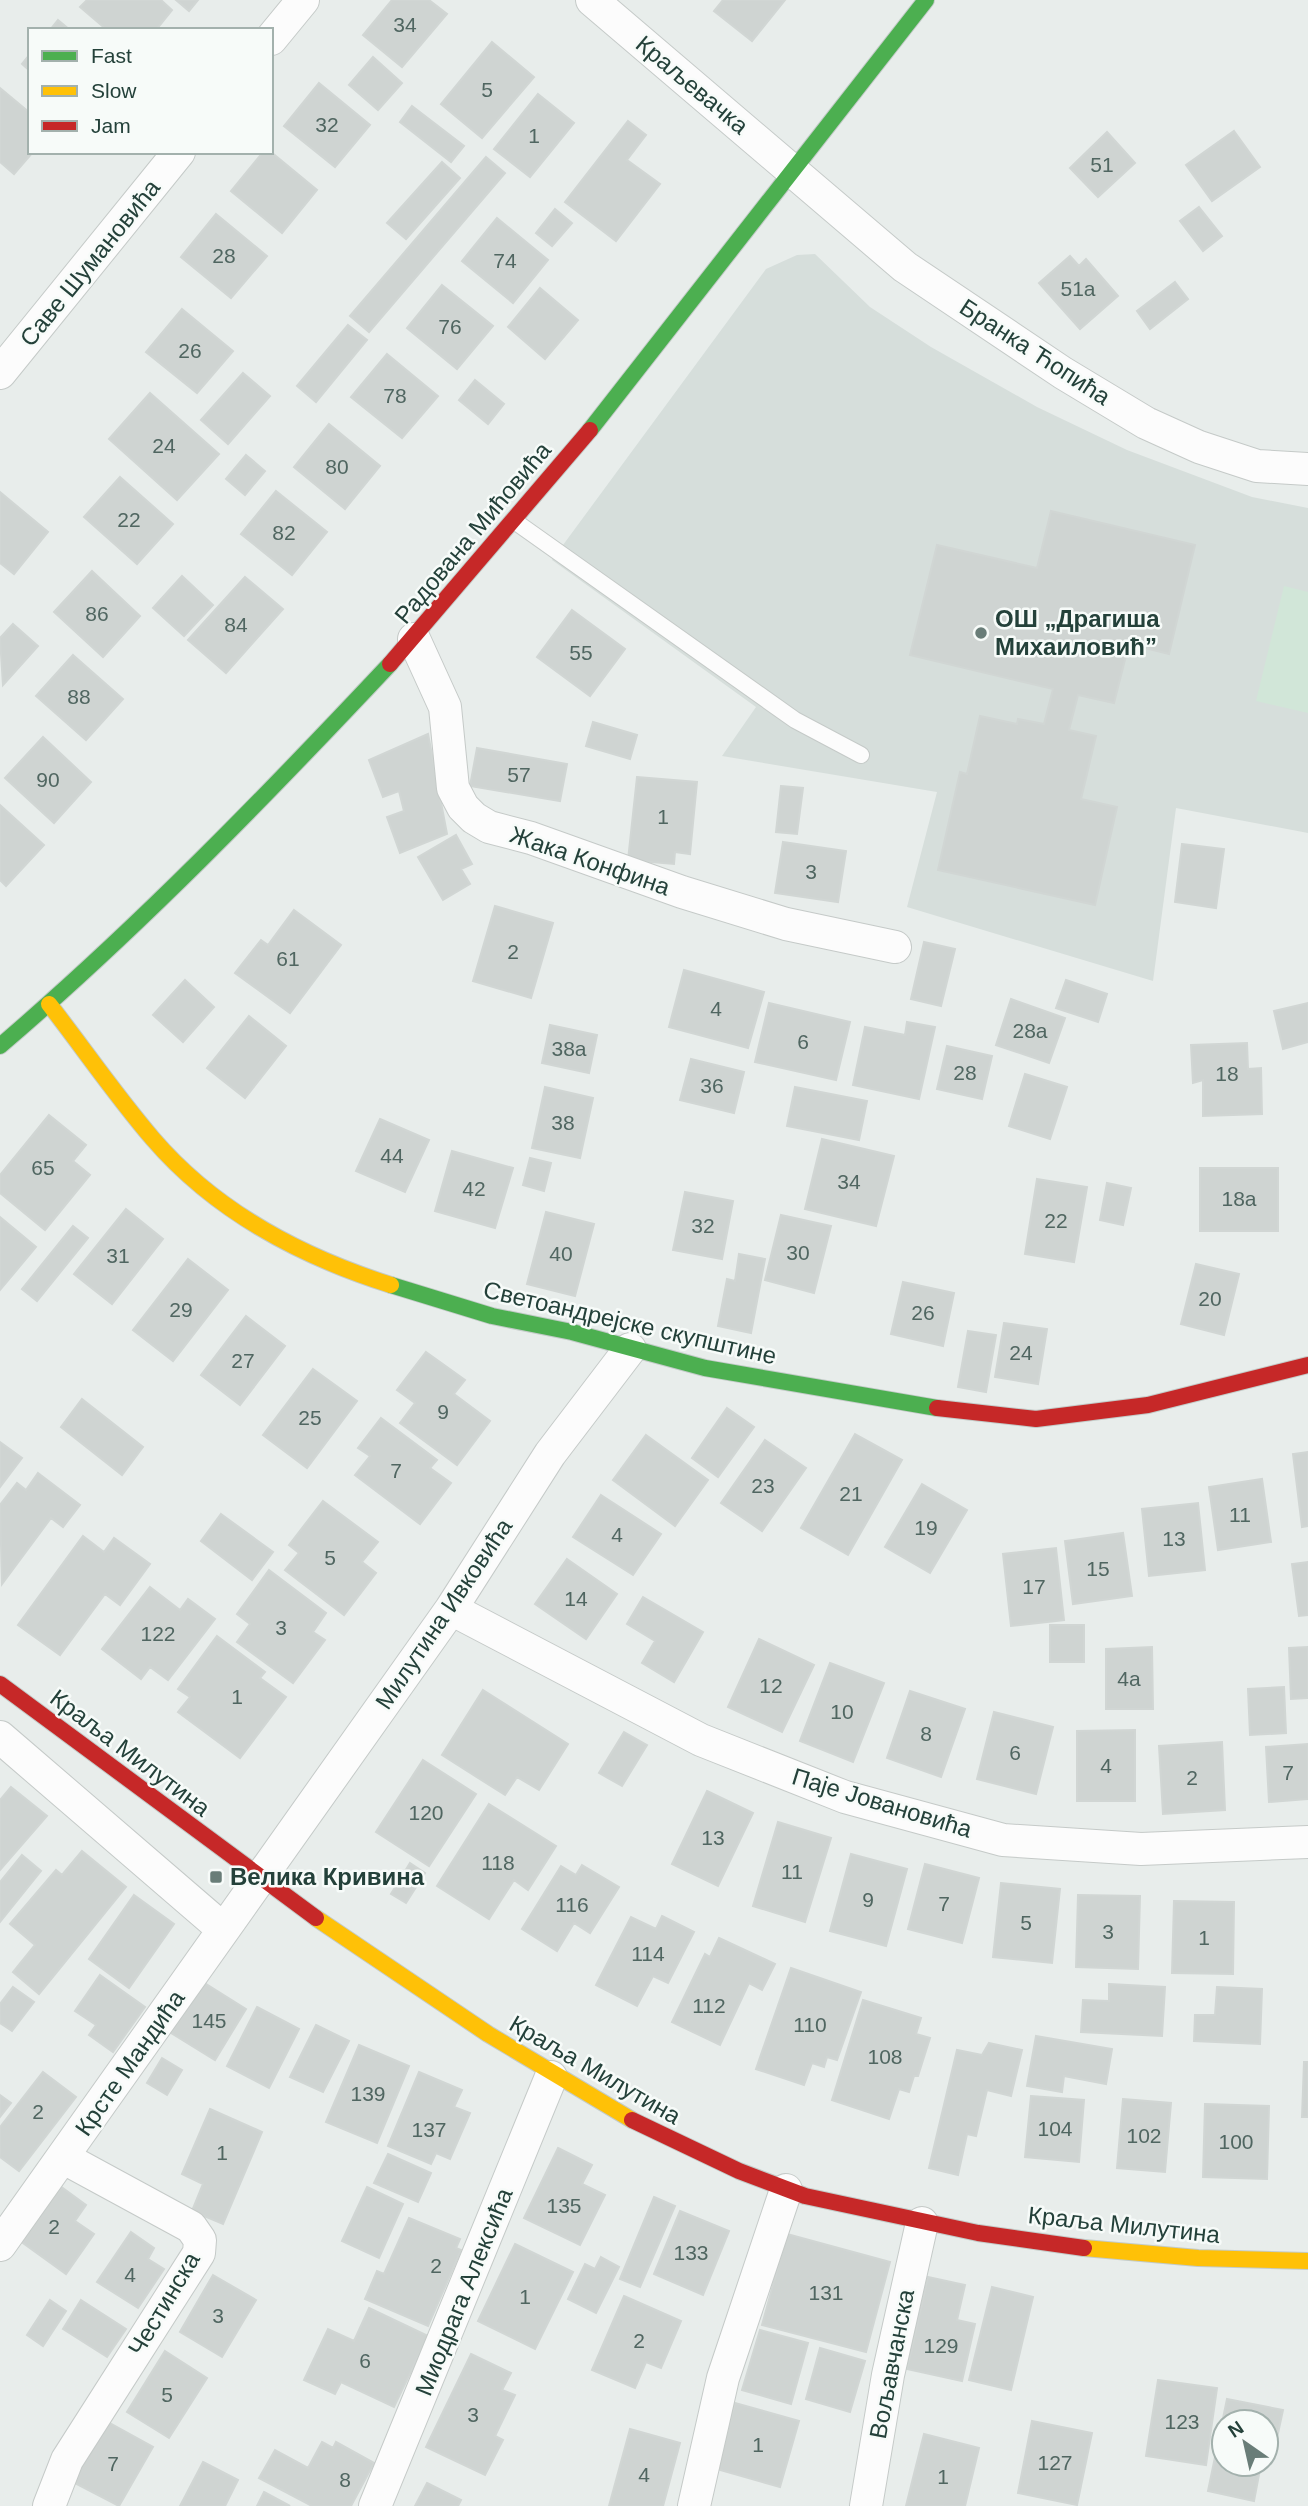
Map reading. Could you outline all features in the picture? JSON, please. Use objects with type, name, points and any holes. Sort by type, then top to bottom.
[{"type":"street","points":[[273,37],[303,0]]},
{"type":"street","name":"Краљевачка","points":[[592,0],[793,171]]},
{"type":"street","name":"Радована Мићовића","points":[[0,1046],[49,1004],[293,767],[414,639],[575,449],[926,0]]},
{"type":"street","name":"Саве Шумановића","points":[[0,373],[177,154]]},
{"type":"street","name":"Бранка Ћопића","points":[[793,171],[905,267],[1063,373],[1146,423],[1199,447],[1257,466],[1308,469]]},
{"type":"street","name":"Жака Конфина","points":[[414,639],[445,707],[453,788],[463,807],[474,818],[489,827],[531,838],[786,924],[895,947]]},
{"type":"street","name":"Светоандрејске скупштине","points":[[49,1004],[154,1140],[204,1188],[298,1250],[382,1284],[492,1316],[572,1332],[705,1368],[940,1409],[1036,1419],[1148,1405],[1308,1365]]},
{"type":"street","name":"Милутина Ивковића","points":[[258,1879],[451,1609],[550,1454],[630,1349]]},
{"type":"street","name":"Паје Јовановића","points":[[451,1609],[701,1740],[845,1797],[989,1837],[1141,1849],[1308,1842]]},
{"type":"street","name":"Краља Милутина","points":[[0,1684],[341,1939],[551,2077],[637,2125],[786,2190],[922,2223],[1110,2250],[1223,2259],[1308,2260]]},
{"type":"street","points":[[0,1737],[223,1929]]},
{"type":"street","name":"Крсте Мандића","points":[[0,2245],[64,2158],[258,1879]]},
{"type":"street","name":"Миодрага Алексића","points":[[375,2506],[551,2077]]},
{"type":"street","name":"Честинска","points":[[49,2506],[67,2460],[199,2253],[200,2240],[191,2227],[64,2158]]},
{"type":"street","points":[[694,2506],[723,2378],[786,2190]]},
{"type":"street","name":"Вољавчанска","points":[[866,2506],[888,2375],[922,2223]]},
{"type":"lane","points":[[513,520],[795,720],[861,755]]},
{"type":"shaded area","name":"ОШ „Драгиша Михаиловић”","points":[[815,254],[870,307],[931,347],[1037,407],[1127,450],[1252,497],[1308,508],[1308,833],[1176,808],[1153,981],[907,907],[937,792],[722,756],[756,707],[552,560],[766,269],[797,255]]},
{"type":"green space","points":[[1284,586],[1308,592],[1308,713],[1256,701]]},
{"type":"building","points":[[87,0],[161,0],[172,10],[158,28],[105,28],[80,7]]},
{"type":"building","points":[[176,0],[198,0],[189,11]]},
{"type":"building","points":[[392,0],[429,0],[447,14],[402,67],[363,35]]},
{"type":"building","points":[[723,0],[785,0],[752,41],[714,11]]},
{"type":"building","points":[[58,20],[68,28],[52,28]]},
{"type":"building","points":[[492,42],[534,77],[482,138],[441,104]]},
{"type":"building","points":[[28,56],[28,69],[22,64]]},
{"type":"building","points":[[373,57],[402,83],[378,110],[349,85]]},
{"type":"building","points":[[319,83],[370,125],[335,167],[284,126]]},
{"type":"building","points":[[0,88],[28,111],[28,154],[31,154],[14,174],[0,162]]},
{"type":"building","points":[[538,94],[574,123],[530,177],[494,149]]},
{"type":"building","points":[[412,106],[464,146],[451,162],[400,122]]},
{"type":"building","points":[[628,121],[646,135],[627,160],[660,184],[616,241],[565,202]]},
{"type":"building","points":[[1234,131],[1260,167],[1212,201],[1186,165]]},
{"type":"building","points":[[1107,132],[1135,163],[1098,197],[1070,168]]},
{"type":"building","points":[[261,154],[273,154],[317,190],[282,233],[231,191]]},
{"type":"building","points":[[486,157],[505,173],[369,332],[350,316]]},
{"type":"building","points":[[442,162],[460,178],[406,239],[387,223]]},
{"type":"building","points":[[1199,207],[1222,236],[1203,251],[1180,221]]},
{"type":"building","points":[[555,209],[572,223],[552,246],[536,233]]},
{"type":"building","points":[[216,214],[267,256],[231,298],[181,257]]},
{"type":"building","points":[[497,218],[548,260],[513,303],[462,261]]},
{"type":"building","points":[[1070,256],[1079,266],[1086,259],[1118,296],[1080,329],[1039,283]]},
{"type":"building","points":[[1175,282],[1188,299],[1150,329],[1137,311]]},
{"type":"building","points":[[442,285],[493,326],[457,369],[407,328]]},
{"type":"building","points":[[540,288],[578,320],[545,359],[508,327]]},
{"type":"building","points":[[182,309],[233,351],[197,393],[146,352]]},
{"type":"building","points":[[348,325],[367,340],[316,402],[297,386]]},
{"type":"building","points":[[387,354],[438,396],[402,438],[351,397]]},
{"type":"building","points":[[243,373],[270,396],[228,444],[201,420]]},
{"type":"building","points":[[475,380],[504,404],[488,424],[459,400]]},
{"type":"building","points":[[150,393],[219,454],[177,500],[109,439]]},
{"type":"building","points":[[329,424],[380,466],[345,509],[294,467]]},
{"type":"building","points":[[246,455],[265,471],[245,495],[226,479]]},
{"type":"building","points":[[120,477],[173,524],[137,564],[84,517]]},
{"type":"building","points":[[276,491],[327,532],[292,575],[241,534]]},
{"type":"building","points":[[0,492],[48,532],[14,574],[0,563]]},
{"type":"building","points":[[1051,511],[1195,545],[1169,654],[1129,644],[1114,703],[1078,695],[1069,730],[1096,736],[1081,799],[1117,807],[1095,905],[938,870],[960,772],[967,774],[980,716],[1017,724],[1018,719],[1044,724],[1053,689],[910,655],[937,545],[1037,568]]},
{"type":"building","points":[[92,571],[140,616],[103,657],[54,612]]},
{"type":"building","points":[[182,576],[213,605],[184,636],[153,608]]},
{"type":"building","points":[[245,577],[283,609],[226,673],[188,640]]},
{"type":"building","points":[[572,610],[625,649],[590,696],[537,657]]},
{"type":"building","points":[[13,624],[38,646],[3,685],[0,638]]},
{"type":"building","points":[[73,655],[123,699],[86,740],[36,696]]},
{"type":"building","points":[[593,722],[637,735],[630,759],[586,746]]},
{"type":"building","points":[[428,734],[447,834],[400,853],[387,817],[404,811],[399,791],[383,797],[369,760]]},
{"type":"building","points":[[43,737],[91,782],[54,823],[5,778]]},
{"type":"building","points":[[477,748],[567,764],[560,801],[470,786]]},
{"type":"building","points":[[637,777],[697,782],[690,854],[675,852],[674,864],[628,860]]},
{"type":"building","points":[[781,786],[803,788],[797,834],[776,832]]},
{"type":"building","points":[[0,805],[44,845],[6,886],[0,880]]},
{"type":"building","points":[[456,835],[472,864],[461,869],[470,884],[443,900],[418,857]]},
{"type":"building","points":[[783,842],[846,851],[838,902],[775,893]]},
{"type":"building","points":[[1182,844],[1224,849],[1216,908],[1175,902]]},
{"type":"building","points":[[495,906],[553,923],[531,998],[473,981]]},
{"type":"building","points":[[294,910],[341,945],[290,1013],[235,973],[261,940],[268,945]]},
{"type":"building","points":[[924,942],[955,949],[941,1006],[911,999]]},
{"type":"building","points":[[684,970],[764,992],[748,1048],[669,1027]]},
{"type":"building","points":[[185,980],[214,1007],[183,1042],[153,1015]]},
{"type":"building","points":[[1066,980],[1107,994],[1098,1022],[1056,1008]]},
{"type":"building","points":[[1011,999],[1065,1018],[1049,1063],[996,1045]]},
{"type":"building","points":[[769,1003],[850,1022],[836,1080],[755,1062]]},
{"type":"building","points":[[1308,1003],[1308,1042],[1283,1049],[1274,1011]]},
{"type":"building","points":[[249,1016],[286,1046],[245,1098],[207,1068]]},
{"type":"building","points":[[907,1022],[935,1027],[919,1099],[853,1085],[865,1027],[905,1035]]},
{"type":"building","points":[[550,1025],[597,1035],[589,1073],[542,1063]]},
{"type":"building","points":[[1247,1043],[1248,1069],[1261,1068],[1262,1114],[1203,1116],[1203,1080],[1193,1083],[1191,1045]]},
{"type":"building","points":[[947,1046],[992,1056],[982,1099],[937,1089]]},
{"type":"building","points":[[691,1059],[744,1072],[734,1113],[680,1100]]},
{"type":"building","points":[[1025,1074],[1067,1087],[1050,1139],[1009,1126]]},
{"type":"building","points":[[545,1087],[593,1098],[580,1158],[532,1148]]},
{"type":"building","points":[[795,1087],[867,1101],[859,1140],[787,1126]]},
{"type":"building","points":[[49,1115],[86,1145],[73,1161],[90,1175],[45,1230],[0,1193],[0,1175]]},
{"type":"building","points":[[380,1119],[429,1140],[405,1192],[356,1171]]},
{"type":"building","points":[[822,1139],[894,1156],[876,1226],[805,1209]]},
{"type":"building","points":[[452,1151],[513,1168],[495,1228],[435,1211]]},
{"type":"building","points":[[530,1158],[551,1163],[544,1191],[523,1185]]},
{"type":"building","points":[[1200,1168],[1278,1168],[1278,1231],[1200,1231]]},
{"type":"building","points":[[1037,1179],[1087,1187],[1074,1262],[1025,1254]]},
{"type":"building","points":[[1107,1183],[1131,1188],[1123,1225],[1100,1220]]},
{"type":"building","points":[[685,1192],[733,1201],[722,1259],[673,1250]]},
{"type":"building","points":[[126,1209],[163,1239],[112,1304],[74,1274]]},
{"type":"building","points":[[546,1212],[594,1224],[575,1296],[527,1284]]},
{"type":"building","points":[[781,1215],[831,1226],[814,1293],[765,1280]]},
{"type":"building","points":[[0,1217],[36,1247],[0,1290]]},
{"type":"building","points":[[73,1226],[88,1238],[37,1301],[22,1289]]},
{"type":"building","points":[[739,1254],[765,1259],[751,1333],[718,1326],[727,1279],[735,1281]]},
{"type":"building","points":[[188,1259],[228,1290],[173,1361],[133,1330]]},
{"type":"building","points":[[1196,1264],[1239,1274],[1224,1335],[1181,1324]]},
{"type":"building","points":[[903,1282],[954,1293],[943,1346],[891,1334]]},
{"type":"building","points":[[246,1316],[285,1346],[240,1405],[201,1375]]},
{"type":"building","points":[[1004,1323],[1047,1329],[1038,1384],[995,1377]]},
{"type":"building","points":[[968,1331],[996,1335],[986,1392],[958,1387]]},
{"type":"building","points":[[426,1352],[465,1380],[454,1394],[490,1421],[457,1465],[400,1423],[415,1403],[397,1390]]},
{"type":"building","points":[[313,1369],[357,1401],[307,1468],[263,1435]]},
{"type":"building","points":[[82,1399],[143,1447],[122,1475],[61,1427]]},
{"type":"building","points":[[727,1408],[754,1427],[718,1477],[692,1458]]},
{"type":"building","points":[[381,1418],[437,1460],[430,1468],[451,1483],[420,1524],[355,1475],[370,1456],[358,1448]]},
{"type":"building","points":[[855,1434],[902,1460],[848,1555],[801,1528]]},
{"type":"building","points":[[646,1435],[708,1480],[675,1526],[613,1480]]},
{"type":"building","points":[[765,1440],[806,1468],[762,1531],[721,1503]]},
{"type":"building","points":[[0,1442],[22,1458],[0,1487]]},
{"type":"building","points":[[1308,1452],[1308,1526],[1302,1527],[1293,1454]]},
{"type":"building","points":[[38,1473],[80,1505],[63,1527],[51,1518],[2,1584],[0,1505],[17,1483],[26,1490]]},
{"type":"building","points":[[1262,1479],[1271,1542],[1218,1550],[1209,1487]]},
{"type":"building","points":[[922,1484],[967,1510],[930,1573],[885,1547]]},
{"type":"building","points":[[601,1495],[661,1534],[633,1575],[573,1537]]},
{"type":"building","points":[[323,1501],[378,1542],[362,1562],[376,1573],[344,1615],[285,1570],[299,1553],[289,1545]]},
{"type":"building","points":[[1198,1503],[1205,1570],[1149,1576],[1142,1509]]},
{"type":"building","points":[[221,1514],[273,1552],[252,1580],[201,1541]]},
{"type":"building","points":[[1123,1533],[1132,1596],[1073,1604],[1065,1541]]},
{"type":"building","points":[[83,1536],[104,1552],[114,1538],[150,1564],[120,1605],[105,1594],[60,1655],[18,1625]]},
{"type":"building","points":[[1056,1548],[1064,1620],[1011,1626],[1003,1554]]},
{"type":"building","points":[[567,1559],[617,1594],[586,1639],[535,1604]]},
{"type":"building","points":[[1308,1562],[1308,1615],[1299,1616],[1292,1564]]},
{"type":"building","points":[[269,1570],[326,1613],[313,1632],[325,1640],[293,1683],[237,1642],[250,1624],[237,1614]]},
{"type":"building","points":[[150,1587],[180,1610],[188,1599],[215,1619],[168,1680],[150,1667],[141,1679],[102,1649]]},
{"type":"building","points":[[643,1597],[703,1632],[674,1682],[642,1663],[655,1641],[627,1624]]},
{"type":"building","points":[[1050,1625],[1084,1625],[1084,1662],[1050,1662]]},
{"type":"building","points":[[217,1636],[265,1672],[260,1678],[286,1697],[240,1758],[178,1712],[190,1697],[178,1689]]},
{"type":"building","points":[[759,1639],[814,1665],[782,1732],[728,1707]]},
{"type":"building","points":[[1152,1647],[1153,1709],[1106,1709],[1106,1649]]},
{"type":"building","points":[[1308,1647],[1308,1698],[1291,1699],[1289,1648]]},
{"type":"building","points":[[830,1663],[884,1683],[853,1762],[800,1741]]},
{"type":"building","points":[[1284,1687],[1286,1733],[1250,1735],[1248,1689]]},
{"type":"building","points":[[483,1690],[568,1744],[539,1790],[517,1777],[505,1795],[442,1755]]},
{"type":"building","points":[[910,1691],[965,1709],[941,1777],[887,1758]]},
{"type":"building","points":[[994,1712],[1053,1727],[1036,1794],[977,1779]]},
{"type":"building","points":[[1135,1730],[1135,1801],[1077,1801],[1077,1731]]},
{"type":"building","points":[[624,1732],[647,1745],[622,1786],[599,1773]]},
{"type":"building","points":[[1222,1742],[1225,1810],[1163,1814],[1159,1746]]},
{"type":"building","points":[[1308,1744],[1308,1799],[1269,1802],[1266,1747]]},
{"type":"building","points":[[423,1760],[476,1794],[429,1866],[376,1832]]},
{"type":"building","points":[[11,1787],[47,1816],[0,1870],[0,1800]]},
{"type":"building","points":[[707,1791],[753,1813],[718,1886],[672,1864]]},
{"type":"building","points":[[489,1804],[556,1846],[528,1890],[514,1880],[489,1919],[437,1886]]},
{"type":"building","points":[[778,1822],[831,1838],[805,1922],[753,1906]]},
{"type":"building","points":[[82,1851],[126,1887],[39,1994],[13,1972],[35,1945],[10,1924],[56,1870],[62,1875]]},
{"type":"building","points":[[851,1854],[907,1869],[886,1946],[830,1931]]},
{"type":"building","points":[[22,1855],[41,1871],[0,1922],[0,1882]]},
{"type":"building","points":[[410,1863],[425,1873],[406,1903],[391,1894]]},
{"type":"building","points":[[925,1864],[979,1878],[962,1943],[908,1929]]},
{"type":"building","points":[[582,1865],[619,1887],[590,1933],[574,1923],[557,1951],[522,1929],[561,1866],[576,1875]]},
{"type":"building","points":[[1001,1883],[1060,1889],[1052,1963],[993,1957]]},
{"type":"building","points":[[134,1895],[174,1924],[129,1988],[89,1959]]},
{"type":"building","points":[[1078,1895],[1140,1896],[1138,1969],[1076,1967]]},
{"type":"building","points":[[1174,1901],[1234,1902],[1233,1974],[1172,1973]]},
{"type":"building","points":[[662,1916],[694,1932],[668,1983],[653,1976],[637,2006],[596,1985],[631,1917],[656,1929]]},
{"type":"building","points":[[719,1938],[775,1964],[762,1990],[749,1983],[720,2045],[672,2022],[705,1954],[710,1957]]},
{"type":"building","points":[[791,1968],[861,1992],[837,2060],[827,2057],[824,2067],[812,2063],[804,2085],[756,2069]]},
{"type":"building","points":[[100,1975],[145,2007],[113,2052],[89,2035],[96,2025],[75,2011]]},
{"type":"building","points":[[203,1982],[246,2009],[215,2060],[171,2033]]},
{"type":"building","points":[[1109,1984],[1165,1987],[1162,2036],[1081,2032],[1083,2000],[1109,2001]]},
{"type":"building","points":[[13,1987],[34,2002],[12,2031],[0,2023],[0,2004]]},
{"type":"building","points":[[1217,1987],[1262,1989],[1260,2044],[1194,2041],[1195,2015],[1215,2015]]},
{"type":"building","points":[[863,2000],[921,2018],[916,2034],[930,2038],[918,2076],[914,2076],[909,2092],[899,2089],[889,2119],[832,2100]]},
{"type":"building","points":[[257,2007],[299,2029],[269,2088],[227,2066]]},
{"type":"building","points":[[316,2025],[349,2041],[323,2092],[290,2077]]},
{"type":"building","points":[[1036,2036],[1112,2049],[1106,2084],[1064,2076],[1062,2092],[1027,2086]]},
{"type":"building","points":[[989,2043],[1022,2050],[1011,2096],[987,2090],[976,2136],[967,2134],[958,2175],[929,2168],[957,2050],[982,2055]]},
{"type":"building","points":[[359,2045],[409,2066],[377,2143],[326,2122]]},
{"type":"building","points":[[162,2058],[182,2070],[167,2095],[147,2083]]},
{"type":"building","points":[[1304,2062],[1308,2062],[1308,2117],[1302,2117]]},
{"type":"building","points":[[43,2072],[76,2097],[19,2171],[0,2157],[0,2127]]},
{"type":"building","points":[[419,2072],[462,2090],[454,2107],[470,2113],[450,2159],[436,2153],[431,2164],[388,2146]]},
{"type":"building","points":[[0,2095],[11,2103],[0,2117]]},
{"type":"building","points":[[1031,2096],[1084,2100],[1079,2162],[1025,2157]]},
{"type":"building","points":[[1123,2099],[1171,2103],[1165,2172],[1117,2168]]},
{"type":"building","points":[[1205,2104],[1269,2106],[1267,2179],[1203,2177]]},
{"type":"building","points":[[210,2109],[262,2132],[223,2224],[192,2211],[203,2184],[182,2174]]},
{"type":"building","points":[[558,2148],[592,2165],[582,2184],[605,2195],[580,2245],[524,2218]]},
{"type":"building","points":[[388,2154],[431,2173],[418,2202],[374,2183]]},
{"type":"building","points":[[56,2183],[86,2205],[75,2221],[94,2234],[66,2274],[16,2238]]},
{"type":"building","points":[[367,2187],[403,2204],[379,2258],[342,2241]]},
{"type":"building","points":[[654,2197],[675,2206],[640,2287],[620,2279]]},
{"type":"building","points":[[680,2211],[729,2231],[703,2295],[654,2274]]},
{"type":"building","points":[[409,2218],[460,2239],[456,2248],[461,2250],[428,2326],[365,2299],[377,2271],[384,2274]]},
{"type":"building","points":[[131,2232],[154,2248],[148,2259],[164,2269],[138,2308],[97,2282]]},
{"type":"building","points":[[787,2234],[890,2262],[866,2352],[762,2325]]},
{"type":"building","points":[[515,2244],[573,2272],[535,2349],[478,2321]]},
{"type":"building","points":[[601,2257],[619,2267],[596,2313],[568,2299],[585,2264],[595,2269]]},
{"type":"building","points":[[213,2275],[256,2300],[222,2357],[180,2332]]},
{"type":"building","points":[[928,2277],[965,2285],[957,2320],[975,2324],[962,2381],[907,2369]]},
{"type":"building","points":[[992,2287],[1033,2297],[1011,2390],[969,2380]]},
{"type":"building","points":[[624,2296],[681,2321],[661,2368],[646,2362],[635,2388],[592,2370]]},
{"type":"building","points":[[50,2300],[66,2311],[43,2346],[27,2335]]},
{"type":"building","points":[[81,2300],[126,2329],[107,2357],[63,2329]]},
{"type":"building","points":[[369,2308],[428,2336],[394,2407],[341,2382],[335,2394],[304,2380],[328,2329],[354,2341]]},
{"type":"building","points":[[760,2330],[808,2343],[791,2404],[742,2390]]},
{"type":"building","points":[[820,2348],[865,2361],[850,2412],[806,2399]]},
{"type":"building","points":[[165,2351],[207,2378],[169,2438],[127,2412]]},
{"type":"building","points":[[471,2354],[511,2373],[502,2390],[515,2395],[495,2436],[503,2440],[485,2475],[426,2447]]},
{"type":"building","points":[[1158,2380],[1217,2388],[1214,2408],[1210,2408],[1206,2465],[1146,2456]]},
{"type":"building","points":[[1227,2399],[1273,2408],[1225,2408]]},
{"type":"building","points":[[735,2403],[799,2421],[780,2487],[717,2469]]},
{"type":"building","points":[[1032,2421],[1092,2433],[1077,2505],[1018,2493]]},
{"type":"building","points":[[108,2422],[153,2447],[119,2506],[73,2482]]},
{"type":"building","points":[[630,2429],[680,2443],[663,2506],[609,2506]]},
{"type":"building","points":[[924,2434],[979,2448],[965,2506],[906,2506]]},
{"type":"building","points":[[322,2442],[333,2448],[336,2442],[374,2463],[351,2506],[312,2506],[259,2478],[275,2450],[308,2468]]},
{"type":"building","points":[[203,2462],[238,2480],[225,2506],[180,2506]]},
{"type":"building","points":[[1211,2478],[1258,2478],[1254,2501],[1208,2491]]},
{"type":"building","points":[[427,2483],[461,2500],[458,2506],[415,2506]]},
{"type":"building","points":[[264,2492],[290,2506],[257,2506]]},
{"type":"traffic: fast","points":[[590,430],[926,0]]},
{"type":"traffic: fast","points":[[0,1046],[151,908],[296,763],[390,664]]},
{"type":"traffic: fast","points":[[391,1285],[492,1316],[572,1332],[705,1368],[937,1408]]},
{"type":"traffic: slow","points":[[49,1004],[153,1139],[177,1165],[204,1188],[262,1229],[325,1260],[391,1285]]},
{"type":"traffic: slow","points":[[316,1918],[488,2034],[632,2120]]},
{"type":"traffic: slow","points":[[1084,2248],[1198,2258],[1308,2261]]},
{"type":"traffic: jam","points":[[390,664],[590,430]]},
{"type":"traffic: jam","points":[[937,1408],[1036,1419],[1148,1405],[1308,1365]]},
{"type":"traffic: jam","points":[[0,1684],[316,1918]]},
{"type":"traffic: jam","points":[[632,2120],[739,2171],[805,2196],[978,2233],[1084,2248]]},
{"type":"place","name":"ОШ „Драгиша Михаиловић”","points":[[981,633]]},
{"type":"place","name":"Велика Кривина","points":[[216,1877]]}]
